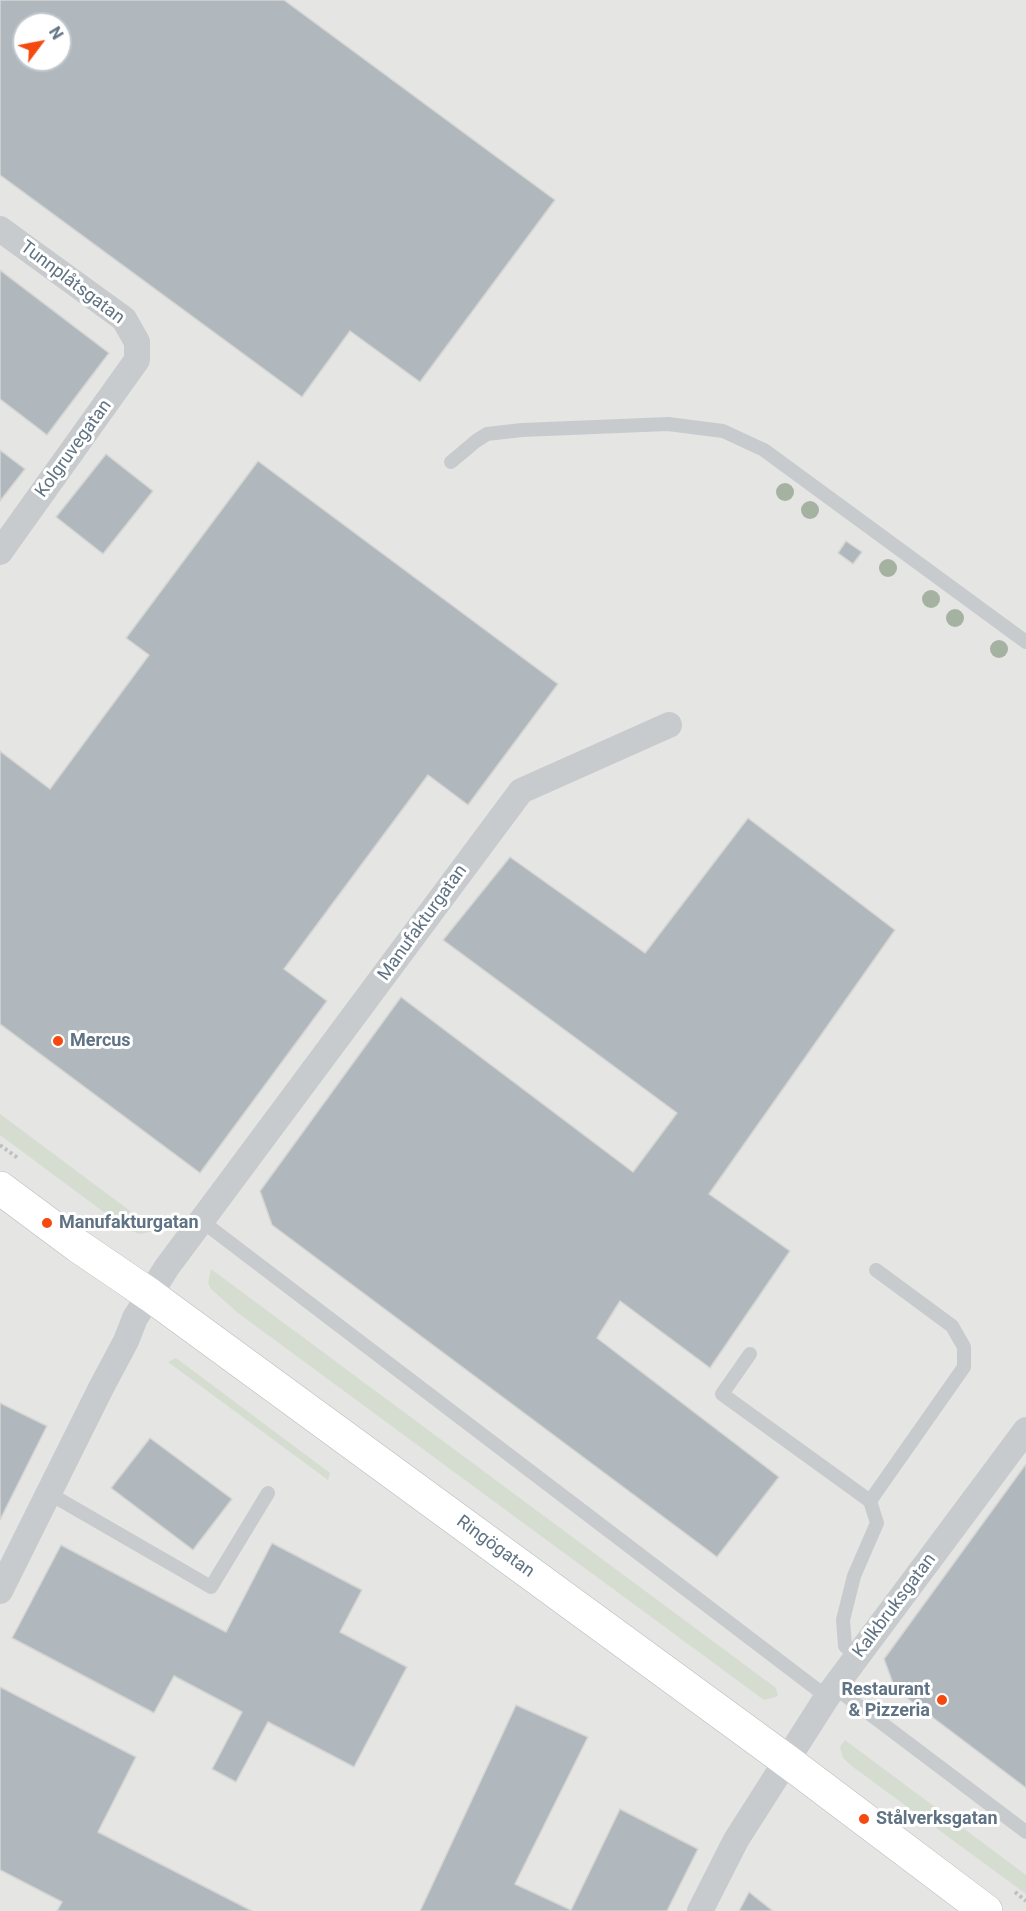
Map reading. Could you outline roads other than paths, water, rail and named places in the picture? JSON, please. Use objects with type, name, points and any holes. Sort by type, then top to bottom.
[{"type":"street","name":"Tunnplåtsgatan","points":[[0,229],[124,319],[137,342]]},
{"type":"street","name":"Kolgruvegatan","points":[[0,552],[137,360],[137,342]]},
{"type":"street","name":"Manufakturgatan","points":[[0,1591],[50,1494],[100,1388],[126,1341],[135,1318],[167,1268],[521,791],[669,725]]},
{"type":"street","name":"Ringögatan","points":[[0,1188],[78,1246],[150,1295],[786,1761],[986,1911]]},
{"type":"street","name":"Kalkbruksgatan","points":[[700,1911],[736,1840],[830,1692],[1026,1430]]},
{"type":"lane","points":[[451,462],[487,434],[522,430],[668,424],[723,431],[764,450],[1026,642]]},
{"type":"lane","points":[[203,1222],[830,1692],[1026,1832]]},
{"type":"lane","points":[[870,1501],[964,1368],[964,1347],[952,1326],[876,1270]]},
{"type":"lane","points":[[750,1353],[722,1394],[870,1501],[877,1523],[854,1576],[843,1620],[845,1646],[857,1656]]},
{"type":"lane","points":[[50,1494],[211,1587],[268,1493]]},
{"type":"place","name":"Mercus","points":[[58,1041]]},
{"type":"place","name":"Manufakturgatan","points":[[47,1223]]},
{"type":"place","name":"Restaurant & Pizzeria","points":[[942,1700]]},
{"type":"place","name":"Stålverksgatan","points":[[864,1819]]}]
